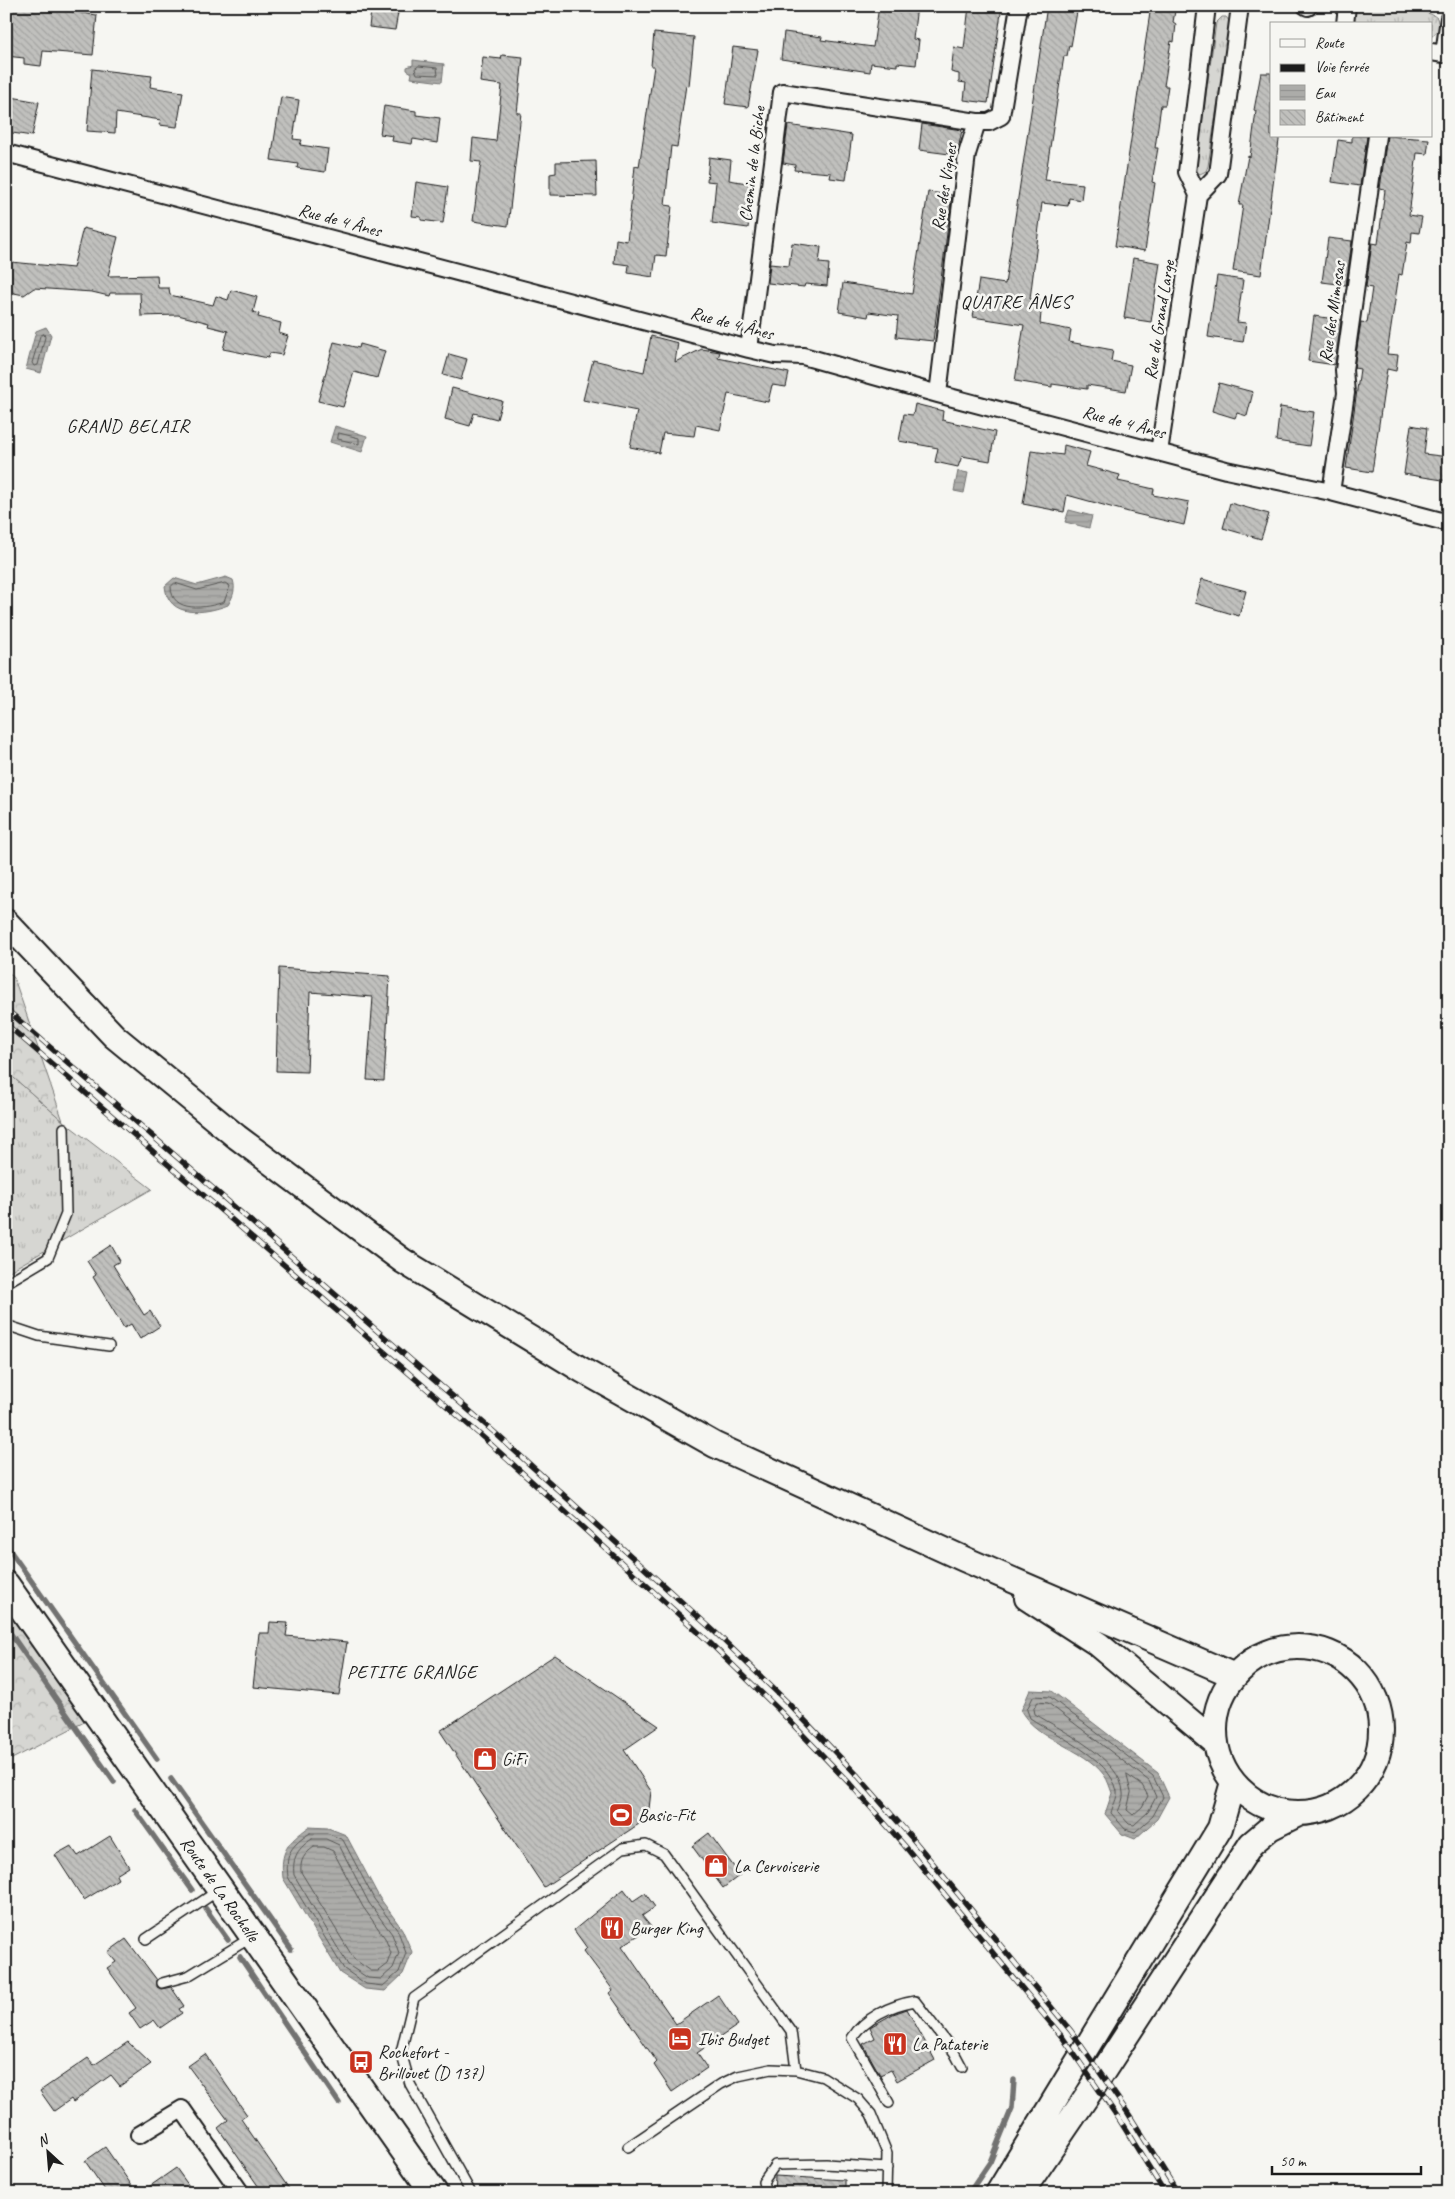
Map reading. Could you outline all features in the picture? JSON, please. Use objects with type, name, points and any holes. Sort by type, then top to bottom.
[{"type":"main road","points":[[6,922],[114,1036],[237,1137],[403,1261],[582,1370],[715,1445],[966,1559],[1235,1676]]},
{"type":"main road","points":[[966,1559],[1098,1644],[1216,1743]]},
{"type":"main road","name":"Route de La Rochelle","points":[[6,1585],[434,2193]]},
{"type":"main road","points":[[1020,2193],[1091,2090],[1251,1844],[1270,1828],[1300,1814],[1328,1808],[1352,1795],[1370,1774],[1380,1748],[1382,1721],[1374,1694],[1358,1672],[1336,1655],[1310,1647],[1282,1648],[1256,1658],[1235,1676],[1220,1704],[1216,1719],[1216,1743],[1222,1764],[1233,1782],[1252,1799],[1275,1810],[1300,1814]]},
{"type":"main road","points":[[998,2193],[1220,1828],[1233,1782]]},
{"type":"street","points":[[977,122],[989,122],[1000,116],[1019,6]]},
{"type":"street","points":[[1207,6],[1187,172],[1198,194],[1218,174],[1240,6]]},
{"type":"street","points":[[1345,22],[1347,6]]},
{"type":"street","points":[[1432,52],[1444,54],[1449,18]]},
{"type":"street","name":"Chemin de la Biche","points":[[749,349],[782,92],[977,122]]},
{"type":"street","name":"Rue des Vignes","points":[[938,394],[967,154],[977,122]]},
{"type":"street","name":"Rue des Mimosas","points":[[1331,492],[1346,393],[1344,370],[1377,138]]},
{"type":"street","name":"Rue de 4 Ânes","points":[[6,154],[749,349],[775,355],[803,356],[938,394],[1159,452],[1331,492],[1449,523]]},
{"type":"street","name":"Rue du Grand Large","points":[[1159,452],[1198,194]]},
{"type":"street","points":[[139,2135],[182,2109],[241,2193]]},
{"type":"lane","points":[[6,1283],[48,1258],[66,1214],[64,1128]]},
{"type":"lane","points":[[6,1325],[38,1336],[109,1346]]},
{"type":"lane","points":[[471,2193],[410,2084],[401,2052],[414,1998],[623,1848],[646,1844],[664,1854],[791,2031],[796,2070]]},
{"type":"lane","points":[[146,1939],[220,1889]]},
{"type":"lane","points":[[162,1982],[188,1976],[253,1936]]},
{"type":"lane","points":[[889,2103],[852,2038],[859,2027],[898,2004],[914,2001],[954,2052],[962,2067]]},
{"type":"lane","points":[[628,2147],[721,2084],[738,2076],[771,2069],[796,2070],[823,2077],[858,2099],[871,2114],[887,2153],[886,2193]]},
{"type":"lane","points":[[766,2193],[763,2182],[775,2165],[826,2164],[887,2168]]},
{"type":"green space","points":[[1358,6],[1376,6],[1422,11],[1437,18],[1440,29],[1432,36],[1432,22],[1354,22],[1354,9]]},
{"type":"green space","points":[[1222,17],[1226,17],[1230,22],[1208,166],[1206,171],[1200,174],[1196,171],[1196,166],[1216,23]]},
{"type":"green space","points":[[6,969],[14,978],[63,1121],[6,1071]]},
{"type":"green space","points":[[6,1071],[63,1121],[152,1189],[6,1273]]},
{"type":"green space","points":[[6,1585],[98,1715],[6,1762]]},
{"type":"water","points":[[413,60],[444,64],[442,82],[411,78],[412,73],[407,70],[407,67],[413,65]]},
{"type":"water","points":[[46,327],[51,335],[41,373],[26,369],[36,331]]},
{"type":"water","points":[[335,426],[367,436],[362,452],[330,442]]},
{"type":"water","points":[[958,471],[968,473],[964,493],[954,491]]},
{"type":"water","points":[[1069,510],[1092,516],[1089,528],[1065,522]]},
{"type":"water","points":[[226,577],[233,580],[234,583],[234,593],[228,605],[199,612],[180,609],[173,604],[168,597],[165,586],[174,578],[197,585]]},
{"type":"water","points":[[1030,1690],[1052,1691],[1158,1773],[1169,1797],[1157,1819],[1135,1839],[1122,1834],[1105,1814],[1112,1793],[1104,1775],[1085,1757],[1038,1730],[1021,1711]]},
{"type":"water","points":[[309,1827],[328,1828],[346,1835],[379,1897],[402,1929],[412,1952],[403,1974],[385,1991],[365,1989],[340,1973],[283,1878],[283,1861],[287,1848],[295,1838]]},
{"type":"building","points":[[6,6],[27,6],[97,15],[93,55],[43,51],[41,66],[24,64],[24,58],[6,56]]},
{"type":"building","points":[[879,6],[917,6],[913,39],[919,40],[916,65],[897,63],[897,66],[871,63],[870,72],[781,59],[784,32],[822,37],[821,40],[873,47]]},
{"type":"building","points":[[969,6],[1002,6],[988,103],[964,100],[966,83],[959,82],[959,74],[951,72],[954,47],[964,49]]},
{"type":"building","points":[[1047,6],[1078,6],[1071,46],[1069,45],[1067,56],[1064,56],[1045,180],[1083,184],[1081,200],[1069,198],[1068,206],[1042,203],[1030,299],[1042,301],[1040,324],[1071,330],[1069,342],[1113,350],[1111,361],[1131,365],[1126,391],[1087,385],[1087,389],[1052,384],[1052,387],[1015,381],[1024,325],[973,317],[979,280],[1005,284]]},
{"type":"building","points":[[1151,6],[1171,6],[1170,11],[1175,11],[1173,22],[1176,24],[1174,42],[1171,41],[1164,86],[1168,86],[1165,105],[1161,105],[1155,148],[1158,148],[1152,182],[1155,183],[1145,251],[1115,246]]},
{"type":"building","points":[[371,11],[398,13],[395,30],[369,27]]},
{"type":"building","points":[[654,33],[694,37],[689,86],[686,85],[677,147],[671,146],[665,205],[672,206],[666,256],[656,255],[653,277],[628,273],[629,265],[614,263],[616,239],[627,241],[635,166],[639,167],[654,66],[651,66]]},
{"type":"building","points":[[733,47],[758,50],[748,107],[725,104]]},
{"type":"building","points":[[502,55],[523,57],[517,113],[521,113],[508,226],[473,221],[481,162],[471,161],[473,138],[496,141],[502,85],[480,82],[483,57],[501,59]]},
{"type":"building","points":[[92,69],[152,76],[150,87],[183,92],[177,127],[159,125],[161,120],[116,113],[115,133],[87,131]]},
{"type":"building","points":[[1261,73],[1270,73],[1270,138],[1279,138],[1279,140],[1261,275],[1233,271],[1243,205],[1239,205],[1248,156],[1250,157],[1256,111],[1254,110]]},
{"type":"building","points":[[6,96],[39,102],[32,136],[6,132]]},
{"type":"building","points":[[281,97],[299,100],[293,139],[302,140],[300,145],[328,149],[325,172],[297,168],[298,164],[271,160]]},
{"type":"building","points":[[384,106],[416,111],[416,115],[440,118],[437,143],[413,139],[412,144],[392,141],[393,136],[380,134]]},
{"type":"building","points":[[922,124],[962,130],[957,155],[919,150]]},
{"type":"building","points":[[788,125],[852,135],[846,180],[830,178],[831,173],[794,170],[795,165],[783,163]]},
{"type":"building","points":[[1352,138],[1367,138],[1360,186],[1332,182],[1338,140],[1352,142]]},
{"type":"building","points":[[1387,138],[1429,139],[1427,154],[1417,153],[1409,215],[1422,217],[1419,233],[1412,232],[1411,243],[1407,242],[1402,275],[1399,274],[1387,354],[1398,355],[1396,371],[1387,369],[1372,472],[1346,468],[1360,369],[1354,368],[1361,322],[1367,323],[1372,288],[1366,287],[1372,243],[1378,244],[1385,190],[1380,189]]},
{"type":"building","points":[[709,157],[731,160],[729,180],[753,184],[748,228],[712,223],[716,182],[707,181]]},
{"type":"building","points":[[596,161],[597,196],[550,195],[550,174],[556,173],[556,162]]},
{"type":"building","points":[[416,182],[448,187],[443,223],[421,220],[421,217],[412,216]]},
{"type":"building","points":[[928,192],[952,195],[933,341],[896,337],[898,316],[869,312],[868,317],[839,312],[843,283],[912,294]]},
{"type":"building","points":[[83,228],[118,237],[108,276],[157,275],[158,288],[169,288],[170,295],[213,305],[216,296],[228,300],[231,290],[257,297],[253,312],[259,314],[258,317],[281,323],[279,333],[288,336],[282,355],[270,353],[268,358],[223,349],[228,331],[208,326],[209,323],[178,315],[141,316],[140,293],[110,293],[109,296],[92,292],[34,288],[24,295],[14,293],[7,288],[11,262],[73,268]]},
{"type":"building","points":[[1328,238],[1352,241],[1346,285],[1322,282]]},
{"type":"building","points":[[792,243],[821,247],[819,263],[829,264],[827,286],[805,284],[804,287],[768,283],[770,264],[789,266]]},
{"type":"building","points":[[1133,258],[1160,263],[1151,322],[1124,318]]},
{"type":"building","points":[[1217,276],[1243,280],[1237,322],[1246,323],[1243,342],[1208,337]]},
{"type":"building","points":[[1314,316],[1341,320],[1335,365],[1308,361]]},
{"type":"building","points":[[651,336],[678,343],[675,362],[702,349],[720,352],[718,358],[789,373],[786,387],[772,385],[768,402],[728,394],[720,430],[696,425],[694,436],[663,433],[659,453],[630,447],[637,411],[583,400],[593,360],[644,372]]},
{"type":"building","points":[[334,342],[359,348],[360,344],[385,351],[377,378],[354,372],[343,407],[318,401]]},
{"type":"building","points":[[449,354],[467,359],[461,380],[443,375]]},
{"type":"building","points":[[1219,383],[1253,392],[1247,416],[1237,413],[1235,418],[1212,411]]},
{"type":"building","points":[[452,388],[502,401],[497,419],[474,413],[470,426],[445,419]]},
{"type":"building","points":[[915,404],[943,411],[942,420],[995,432],[990,461],[962,456],[958,467],[935,462],[938,448],[899,441],[904,414],[913,415]]},
{"type":"building","points":[[1280,407],[1314,412],[1309,446],[1276,441]]},
{"type":"building","points":[[1411,425],[1427,428],[1424,454],[1449,457],[1449,481],[1404,474]]},
{"type":"building","points":[[1064,445],[1090,452],[1086,466],[1120,475],[1118,481],[1154,489],[1153,495],[1189,502],[1184,525],[1067,495],[1064,512],[1023,504],[1031,451],[1063,455]]},
{"type":"building","points":[[1230,503],[1269,514],[1261,539],[1223,528]]},
{"type":"building","points":[[1202,579],[1246,591],[1239,616],[1195,603]]},
{"type":"building","points":[[279,968],[390,976],[384,1081],[367,1080],[373,997],[310,992],[307,1072],[276,1071]]},
{"type":"building","points":[[111,1245],[120,1261],[113,1265],[144,1315],[150,1311],[160,1326],[140,1339],[131,1324],[124,1328],[93,1277],[96,1275],[87,1261]]},
{"type":"building","points":[[270,1622],[288,1623],[286,1636],[347,1642],[339,1695],[253,1687],[259,1633],[269,1633]]},
{"type":"building","points":[[555,1655],[659,1726],[624,1750],[651,1791],[648,1818],[544,1887],[440,1731]]},
{"type":"building","points":[[709,1833],[740,1875],[723,1888],[692,1846]]},
{"type":"building","points":[[110,1836],[129,1867],[116,1875],[118,1879],[84,1900],[55,1855],[71,1846],[78,1856]]},
{"type":"building","name":"Ibis Budget","points":[[624,1889],[633,1901],[645,1893],[655,1907],[642,1916],[651,1927],[622,1946],[676,2024],[718,1995],[738,2025],[697,2053],[707,2068],[672,2092],[654,2065],[657,2062],[609,1993],[613,1990],[584,1951],[587,1948],[574,1930]]},
{"type":"building","points":[[126,1939],[157,1980],[157,1987],[161,1989],[171,1987],[184,2006],[179,2009],[182,2013],[160,2028],[154,2020],[140,2029],[129,2013],[136,2008],[107,1968],[116,1962],[108,1952]]},
{"type":"building","name":"La Pataterie","points":[[907,2009],[935,2060],[897,2081],[891,2070],[880,2075],[863,2044],[875,2038],[870,2027],[893,2014]]},
{"type":"building","points":[[128,2042],[151,2064],[120,2086],[111,2075],[73,2102],[71,2099],[54,2111],[40,2091],[88,2058],[94,2065]]},
{"type":"building","points":[[205,2054],[247,2115],[241,2119],[292,2193],[263,2193],[218,2128],[228,2120],[188,2066]]},
{"type":"building","points":[[105,2147],[137,2193],[107,2193],[85,2161]]},
{"type":"building","points":[[176,2168],[194,2193],[140,2193]]},
{"type":"building","points":[[775,2176],[845,2180],[845,2193],[774,2193]]},
{"type":"waterway","points":[[6,1545],[157,1759]]},
{"type":"waterway","points":[[6,1627],[114,1782]]},
{"type":"waterway","points":[[171,1779],[291,1949]]},
{"type":"waterway","points":[[135,1810],[192,1890]]},
{"type":"waterway","points":[[206,1909],[228,1940]]},
{"type":"waterway","points":[[240,1957],[339,2103]]},
{"type":"waterway","points":[[969,2193],[990,2162],[1012,2108],[1014,2080]]},
{"type":"railway","points":[[6,1009],[494,1432],[716,1633],[786,1701],[858,1776],[912,1838],[1071,2031],[1128,2113],[1178,2193]]},
{"type":"railway","points":[[6,1024],[486,1440],[708,1641],[778,1709],[850,1784],[904,1845],[1063,2038],[1119,2119],[1165,2193]]},
{"type":"place","name":"GiFi","points":[[485,1759]]},
{"type":"place","name":"Basic-Fit","points":[[621,1815]]},
{"type":"place","name":"La Cervoiserie","points":[[716,1866]]},
{"type":"place","name":"Burger King","points":[[612,1928]]},
{"type":"place","name":"Ibis Budget","points":[[680,2039]]},
{"type":"place","name":"La Pataterie","points":[[895,2044]]},
{"type":"place","name":"Rochefort - Brillouet (D 137)","points":[[361,2062]]},
{"type":"district","name":"QUATRE ÂNES","points":[[1016,302]]},
{"type":"district","name":"GRAND BELAIR","points":[[128,426]]},
{"type":"district","name":"PETITE GRANGE","points":[[412,1672]]}]
